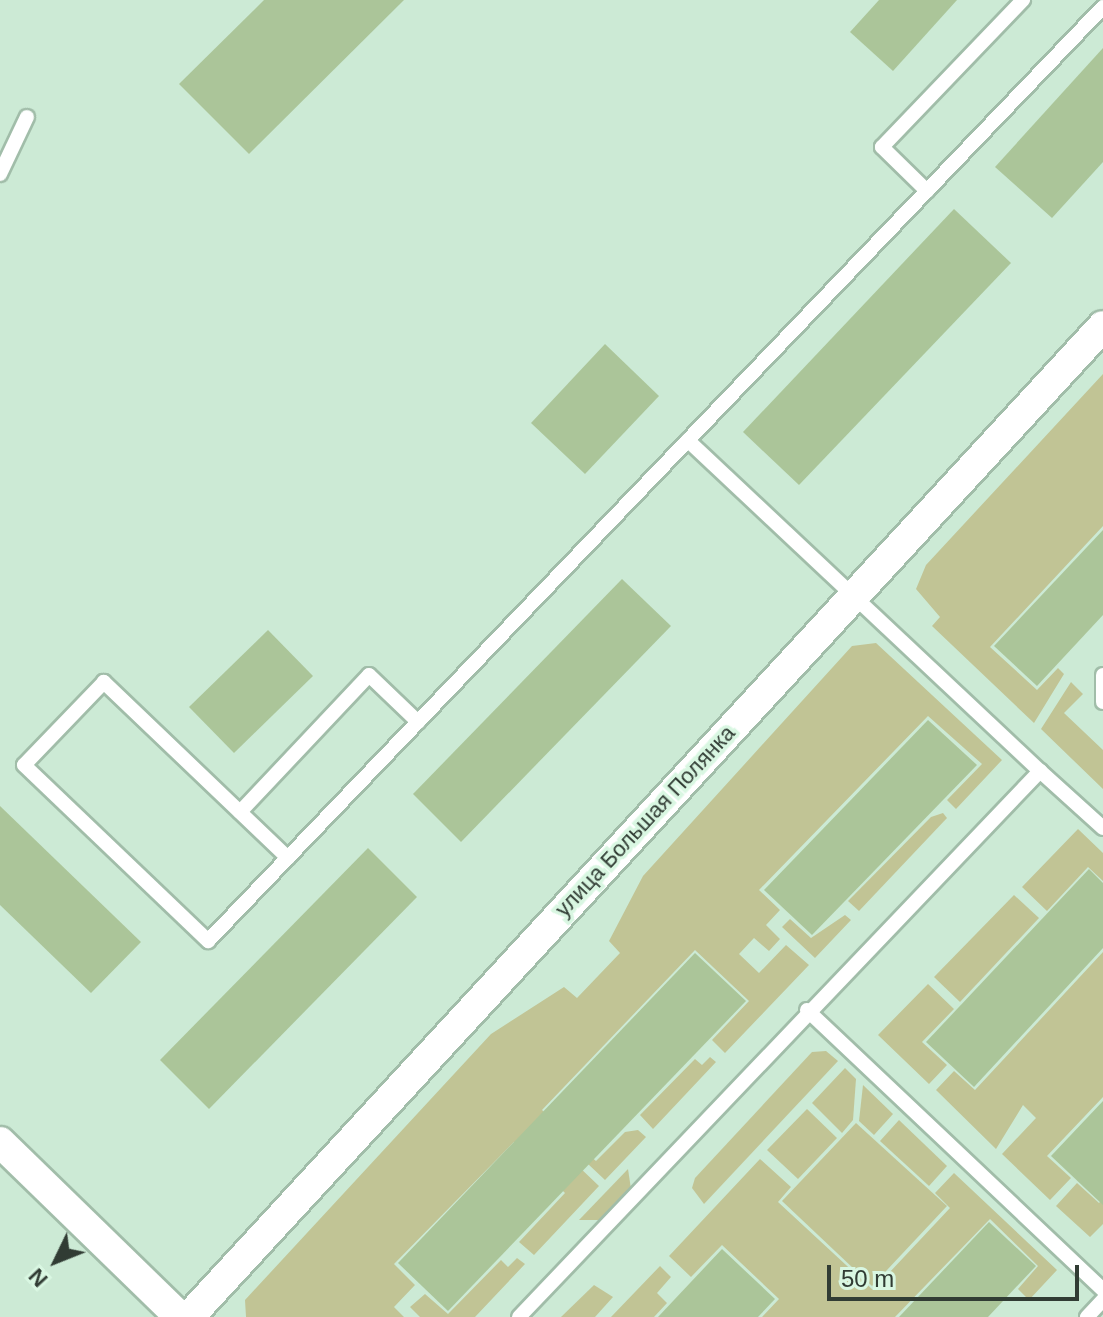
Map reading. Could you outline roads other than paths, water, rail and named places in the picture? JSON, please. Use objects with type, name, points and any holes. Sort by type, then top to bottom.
[{"type":"street","name":"улица Большая Полянка","points":[[189,1317],[1103,326]]},
{"type":"street","points":[[0,1142],[180,1317]]},
{"type":"lane","points":[[927,191],[882,147],[1023,0]]},
{"type":"lane","points":[[288,858],[104,682],[24,765],[208,941],[288,858],[1103,7]]},
{"type":"lane","points":[[0,174],[27,117]]},
{"type":"lane","points":[[688,440],[1103,828]]},
{"type":"lane","points":[[240,812],[369,675],[418,722]]},
{"type":"lane","points":[[1103,675],[1103,702]]},
{"type":"lane","points":[[519,1317],[807,1010],[1040,771]]},
{"type":"lane","points":[[807,1010],[1103,1290]]},
{"type":"lane","points":[[1087,1317],[1103,1300]]}]
